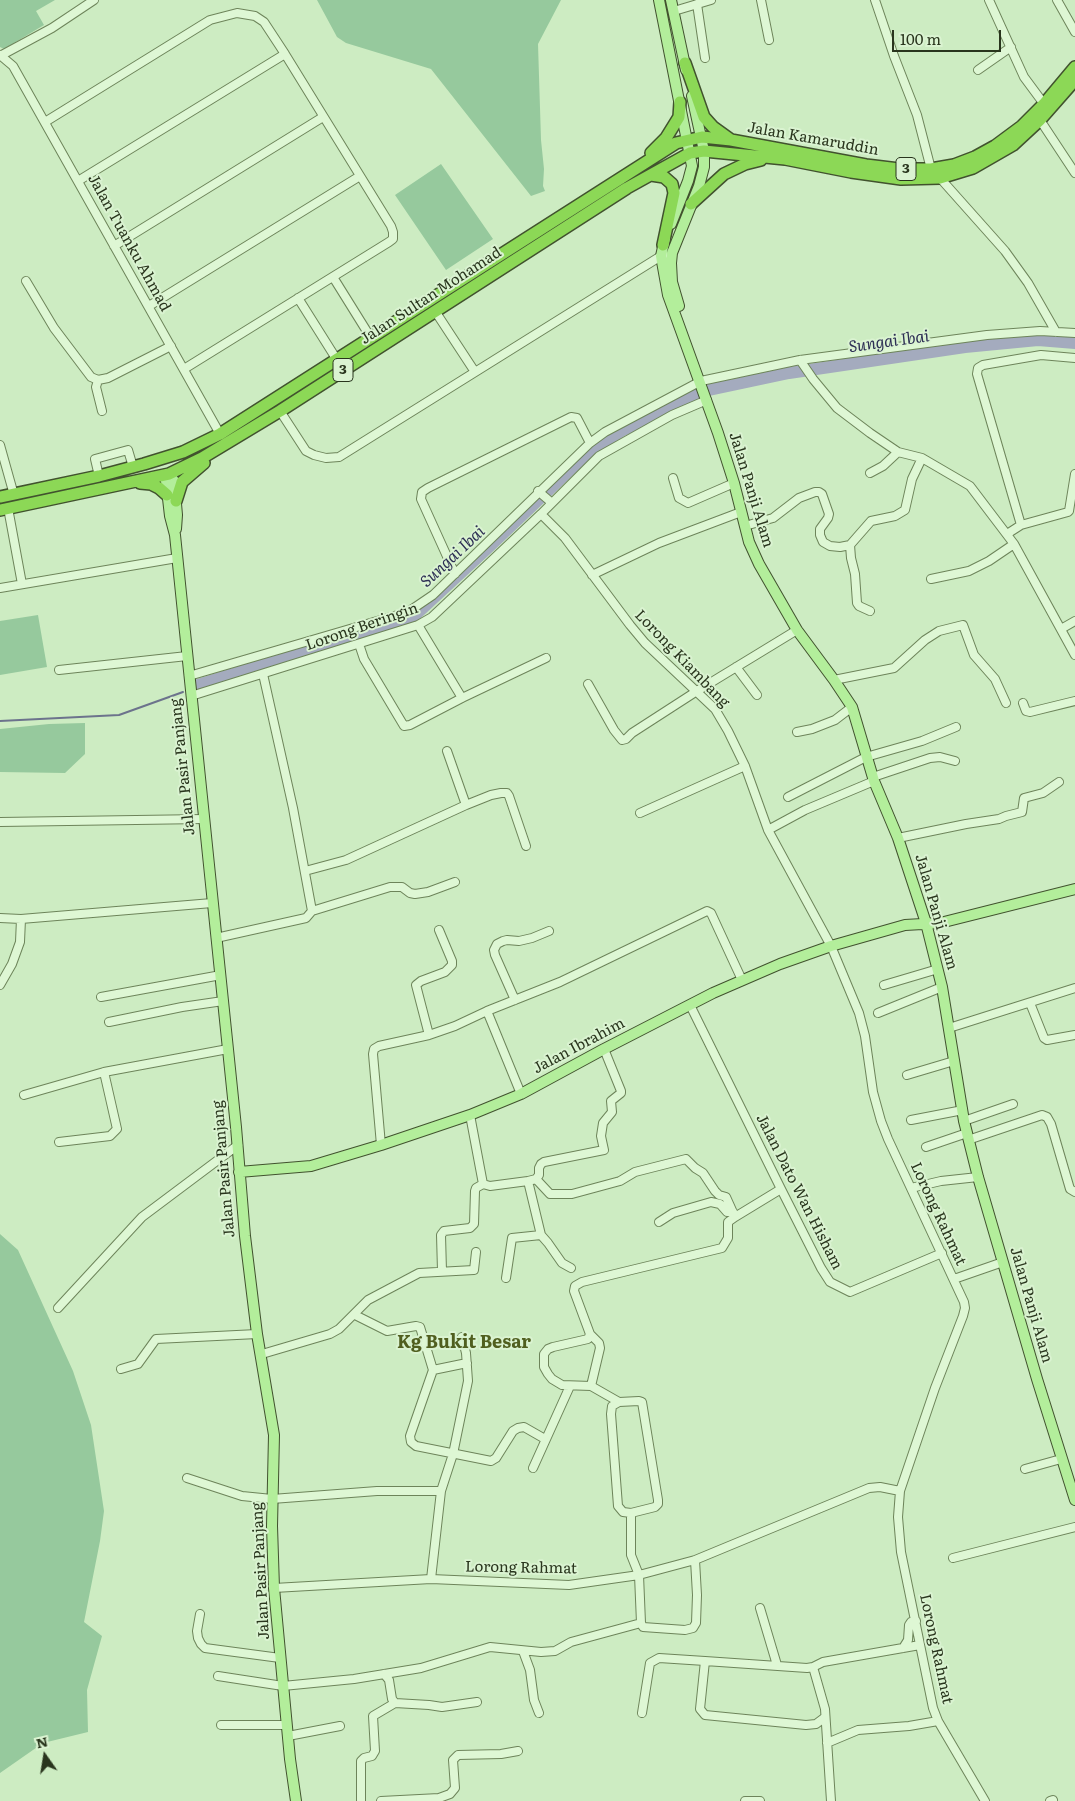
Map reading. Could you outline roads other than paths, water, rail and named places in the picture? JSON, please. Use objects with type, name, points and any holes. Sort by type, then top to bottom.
[{"type":"highway","points":[[685,63],[704,116],[713,127],[731,140]]},
{"type":"highway","name":"Jalan Kamaruddin","points":[[688,140],[702,138],[731,140],[866,165],[936,174],[996,146],[1022,126],[1075,68]]},
{"type":"highway","name":"Jalan Kamaruddin","points":[[704,150],[785,159],[851,172],[901,179],[973,168],[1013,144],[1040,120],[1075,81]]},
{"type":"highway","points":[[612,184],[659,147],[679,117],[680,102]]},
{"type":"highway","name":"Jalan Sultan Mohamad","points":[[0,497],[133,467],[184,452],[220,434],[676,143],[688,140]]},
{"type":"highway","name":"Jalan Sultan Mohamad","points":[[4,509],[169,474],[202,458],[280,411],[612,198],[690,153],[704,150]]},
{"type":"highway","points":[[691,204],[724,174],[759,160],[785,159]]},
{"type":"highway","points":[[651,175],[664,177],[672,184],[674,193],[662,250]]},
{"type":"highway","points":[[99,476],[159,469],[169,474],[174,464],[220,434]]},
{"type":"highway","points":[[134,482],[150,484],[172,498],[187,476],[241,435]]},
{"type":"main road","points":[[659,0],[692,166],[662,250]]},
{"type":"main road","name":"Jalan Panji Alam","points":[[671,0],[678,10],[685,63],[704,150],[704,166],[699,186],[672,253],[672,282],[693,362]]},
{"type":"main road","name":"Jalan Panji Alam","points":[[662,250],[668,294],[701,381],[734,483],[749,542],[759,564],[797,630],[852,707],[866,757],[898,838],[926,923],[938,969],[964,1121],[978,1177],[1075,1500]]},
{"type":"main road","name":"Jalan Pasir Panjang","points":[[169,474],[174,480],[172,498],[177,515],[175,535],[177,558],[238,1145],[245,1236],[274,1435],[272,1499],[274,1588],[296,1801]]},
{"type":"main road","name":"Jalan Ibrahim","points":[[239,1172],[311,1166],[382,1145],[470,1115],[520,1094],[604,1049],[742,980],[831,946],[905,925],[940,923],[1075,889]]},
{"type":"street","points":[[0,56],[52,28],[94,0]]},
{"type":"street","points":[[680,0],[678,10],[711,0]]},
{"type":"street","points":[[761,0],[769,40]]},
{"type":"street","points":[[876,0],[936,174],[1005,251],[1028,283],[1056,332]]},
{"type":"street","points":[[989,0],[1024,77],[1044,104]]},
{"type":"street","points":[[1057,0],[1075,32]]},
{"type":"street","points":[[697,4],[705,58]]},
{"type":"street","points":[[45,122],[210,20],[237,13],[255,16],[264,22],[285,54],[391,226],[393,239],[184,369]]},
{"type":"street","points":[[978,70],[1011,47]]},
{"type":"street","points":[[78,181],[285,54]]},
{"type":"street","name":"Jalan Tuanku Ahmad","points":[[0,56],[13,66],[220,434]]},
{"type":"street","points":[[114,246],[323,117]]},
{"type":"street","points":[[1040,120],[1075,173]]},
{"type":"street","points":[[148,306],[360,176]]},
{"type":"street","points":[[280,411],[306,451],[326,458],[339,457],[475,372],[662,250],[672,253]]},
{"type":"street","points":[[333,277],[371,338]]},
{"type":"street","points":[[26,281],[54,328],[91,377],[98,380],[108,378],[171,346]]},
{"type":"street","points":[[298,298],[336,360]]},
{"type":"street","points":[[435,311],[475,372]]},
{"type":"street","points":[[189,676],[408,612],[433,595],[590,443],[605,432],[701,381],[800,360],[987,335],[1040,331],[1075,333]]},
{"type":"street","points":[[1021,525],[977,374],[978,368],[983,365],[1041,355],[1075,358]]},
{"type":"street","points":[[800,360],[812,379],[837,408],[870,433],[898,452],[922,458],[970,486],[1014,544],[1075,655]]},
{"type":"street","points":[[98,380],[96,387],[102,411]]},
{"type":"street","name":"Lorong Beringin","points":[[191,696],[418,625],[432,617],[541,514],[550,502],[599,456],[672,415],[707,400]]},
{"type":"street","points":[[455,574],[421,499],[422,492],[571,417],[577,418],[590,443]]},
{"type":"street","points":[[0,445],[14,495]]},
{"type":"street","points":[[99,476],[95,459],[128,450],[133,467]]},
{"type":"street","points":[[870,473],[882,466],[898,452]]},
{"type":"street","points":[[745,526],[773,518],[799,498],[820,492],[829,514],[820,529],[823,542],[840,548],[850,545],[871,521],[895,516],[905,510],[912,478],[922,458]]},
{"type":"street","points":[[1007,534],[1021,525],[1070,511],[1075,474]]},
{"type":"street","points":[[673,478],[679,498],[688,502],[734,483]]},
{"type":"street","points":[[540,492],[550,502]]},
{"type":"street","points":[[4,509],[22,584]]},
{"type":"street","points":[[592,575],[659,543],[741,512]]},
{"type":"street","name":"Lorong Kiambang","points":[[541,514],[565,538],[645,643],[715,709],[744,766],[768,830],[831,946]]},
{"type":"street","points":[[931,579],[969,571],[989,561],[1014,544]]},
{"type":"street","points":[[850,545],[857,603],[859,606],[870,610]]},
{"type":"street","points":[[0,588],[177,558]]},
{"type":"street","points":[[1061,629],[1075,621]]},
{"type":"street","points":[[418,625],[462,698]]},
{"type":"street","points":[[834,680],[892,669],[939,631],[963,625],[974,655],[995,679],[1006,703]]},
{"type":"street","points":[[588,684],[614,730],[622,740],[626,739],[697,691],[797,630]]},
{"type":"street","points":[[359,644],[364,659],[404,726],[410,725],[546,658]]},
{"type":"street","points":[[59,670],[187,656]]},
{"type":"street","points":[[736,667],[758,695]]},
{"type":"street","points":[[263,674],[312,911]]},
{"type":"street","points":[[1023,703],[1026,710],[1030,712],[1075,701]]},
{"type":"street","points":[[797,732],[812,729],[834,720],[852,707]]},
{"type":"street","points":[[788,797],[866,757],[922,741],[956,727]]},
{"type":"street","points":[[447,751],[466,805]]},
{"type":"street","points":[[768,830],[805,810],[874,779],[930,758],[940,757],[955,760]]},
{"type":"street","points":[[640,813],[744,766]]},
{"type":"street","points":[[898,838],[999,819],[1022,812],[1024,798],[1042,793],[1059,782]]},
{"type":"street","points":[[305,872],[346,860],[491,795],[507,793],[526,846]]},
{"type":"street","points":[[0,822],[204,819]]},
{"type":"street","points":[[216,938],[306,918],[312,911],[390,887],[402,887],[410,893],[416,894],[428,892],[455,882]]},
{"type":"street","points":[[0,918],[21,919],[212,903]]},
{"type":"street","points":[[382,1145],[374,1049],[379,1046],[429,1036],[455,1026],[560,982],[709,911],[742,980]]},
{"type":"street","points":[[0,985],[12,964],[20,942],[21,919]]},
{"type":"street","points":[[429,1036],[416,985],[445,972],[452,965],[439,930]]},
{"type":"street","points":[[515,1000],[495,955],[494,950],[497,944],[507,940],[519,941],[532,938],[550,931]]},
{"type":"street","name":"Lorong Rahmat","points":[[831,946],[859,1013],[865,1036],[873,1092],[881,1121],[964,1302],[965,1308],[900,1491],[898,1517],[902,1552],[932,1702],[938,1721],[985,1801]]},
{"type":"street","points":[[884,985],[938,969]]},
{"type":"street","points":[[101,998],[220,974]]},
{"type":"street","points":[[878,1012],[942,987]]},
{"type":"street","points":[[949,1028],[1075,988]]},
{"type":"street","points":[[109,1022],[182,1007],[223,1001]]},
{"type":"street","points":[[1030,1003],[1044,1038],[1047,1040],[1075,1035]]},
{"type":"street","name":"Jalan Dato Wan Hisham","points":[[690,1005],[781,1189],[830,1282],[850,1292],[942,1253]]},
{"type":"street","points":[[487,1011],[520,1094]]},
{"type":"street","points":[[24,1095],[104,1072],[228,1048]]},
{"type":"street","points":[[442,1271],[441,1235],[444,1231],[470,1228],[474,1224],[476,1188],[483,1184],[490,1186],[532,1180],[539,1175],[540,1164],[544,1162],[604,1150],[601,1136],[603,1123],[612,1112],[611,1101],[621,1091],[604,1049]]},
{"type":"street","points":[[907,1075],[954,1061]]},
{"type":"street","points":[[59,1142],[110,1136],[117,1129],[104,1072]]},
{"type":"street","points":[[964,1121],[1013,1104]]},
{"type":"street","points":[[911,1120],[963,1110]]},
{"type":"street","points":[[470,1115],[483,1184]]},
{"type":"street","points":[[926,1147],[1042,1115],[1047,1117],[1070,1189],[1075,1192]]},
{"type":"street","points":[[58,1308],[142,1217],[238,1145]]},
{"type":"street","points":[[532,1180],[550,1194],[572,1194],[620,1181],[634,1172],[686,1160],[703,1173],[719,1195],[726,1197],[734,1214]]},
{"type":"street","points":[[911,1188],[942,1180],[978,1177]]},
{"type":"street","points":[[532,1180],[541,1235],[562,1263],[571,1268]]},
{"type":"street","points":[[591,1386],[600,1348],[590,1334],[574,1292],[575,1286],[582,1282],[722,1248],[728,1238],[728,1222],[734,1214],[781,1189]]},
{"type":"street","points":[[659,1222],[673,1213],[711,1202],[720,1204],[727,1212],[734,1214]]},
{"type":"street","points":[[506,1278],[512,1238],[541,1235]]},
{"type":"street","points":[[262,1354],[330,1334],[355,1315],[362,1304],[413,1276],[442,1271],[474,1270],[476,1252]]},
{"type":"street","points":[[954,1279],[1003,1262]]},
{"type":"street","points":[[355,1315],[387,1330],[420,1327],[432,1370],[410,1436],[411,1442],[416,1446],[492,1461],[496,1458],[513,1431],[518,1428],[524,1427],[545,1439]]},
{"type":"street","points":[[120,1370],[138,1364],[156,1339],[258,1334]]},
{"type":"street","points":[[590,1334],[588,1339],[583,1341],[548,1349],[544,1354],[544,1367],[552,1379],[562,1385],[591,1386],[619,1402]]},
{"type":"street","points":[[431,1579],[441,1491],[453,1454],[468,1381],[462,1337]]},
{"type":"street","points":[[432,1370],[467,1363]]},
{"type":"street","points":[[533,1468],[570,1386]]},
{"type":"street","points":[[619,1402],[642,1402],[658,1500],[658,1504],[655,1507],[631,1513],[623,1512],[618,1506],[611,1414],[612,1406],[619,1402]]},
{"type":"street","points":[[1025,1469],[1062,1459]]},
{"type":"street","points":[[187,1478],[242,1496],[272,1499],[377,1491],[441,1491]]},
{"type":"street","name":"Lorong Rahmat","points":[[274,1588],[431,1579],[569,1585],[639,1575],[695,1560],[869,1488],[880,1487],[900,1491]]},
{"type":"street","points":[[631,1513],[631,1555],[639,1575],[643,1626],[648,1628],[685,1630],[693,1628],[696,1623],[697,1595],[695,1560]]},
{"type":"street","points":[[953,1558],[1075,1527]]},
{"type":"street","points":[[760,1608],[777,1665]]},
{"type":"street","points":[[200,1614],[197,1631],[198,1638],[206,1648],[280,1658]]},
{"type":"street","points":[[903,1648],[908,1640],[909,1625],[911,1622],[916,1621]]},
{"type":"street","points":[[218,1676],[283,1686],[354,1679],[421,1668],[490,1647],[524,1651],[555,1651],[571,1642],[642,1623]]},
{"type":"street","points":[[642,1713],[648,1667],[650,1663],[659,1658],[813,1667],[823,1662],[920,1645]]},
{"type":"street","points":[[524,1651],[530,1670],[534,1700],[539,1713]]},
{"type":"street","points":[[705,1661],[700,1709],[705,1715],[806,1725],[816,1724],[824,1718]]},
{"type":"street","points":[[813,1667],[825,1709],[824,1718],[831,1801]]},
{"type":"street","points":[[384,1674],[390,1684],[392,1699],[395,1703]]},
{"type":"street","points":[[361,1801],[361,1761],[372,1756],[375,1751],[373,1716],[395,1703],[429,1704],[442,1707],[477,1702]]},
{"type":"street","points":[[827,1743],[858,1730],[909,1726],[938,1721]]},
{"type":"street","points":[[221,1725],[287,1725]]},
{"type":"street","points":[[288,1736],[340,1726]]},
{"type":"street","points":[[381,1801],[446,1796],[455,1788],[452,1766],[453,1760],[458,1755],[501,1754],[518,1751]]},
{"type":"street","points":[[745,1801],[760,1801]]},
{"type":"waterway","name":"Sungai Ibai","points":[[709,390],[789,373],[965,347],[1038,340],[1075,343]]},
{"type":"waterway","name":"Sungai Ibai","points":[[198,685],[414,616],[591,450],[623,430],[699,393]]},
{"type":"waterway","points":[[0,721],[119,715],[183,692]]},
{"type":"district","name":"Kg Bukit Besar","points":[[464,1343]]}]
